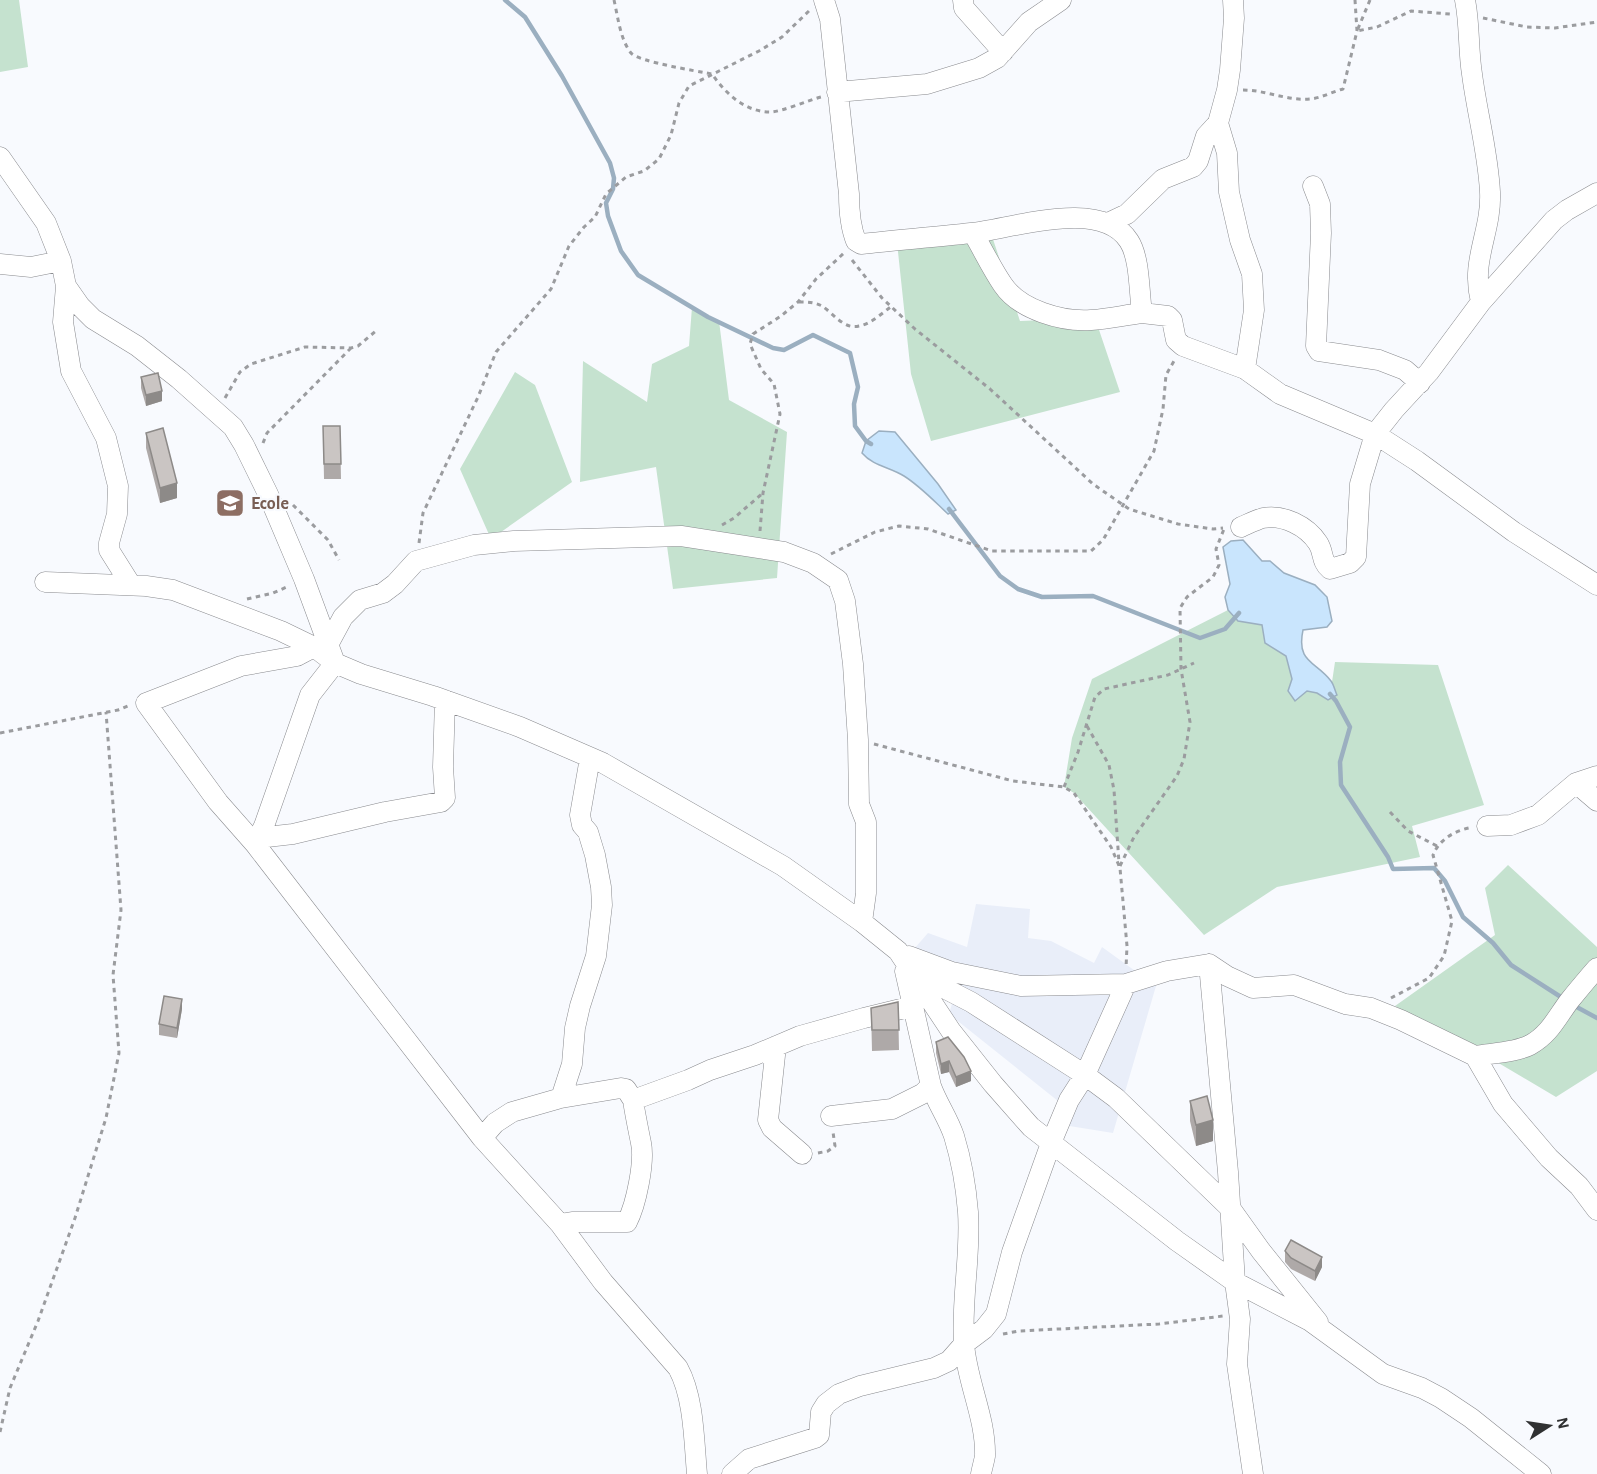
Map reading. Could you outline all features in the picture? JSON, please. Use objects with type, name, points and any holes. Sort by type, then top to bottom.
[{"type":"street","points":[[963,0],[964,8],[1003,52]]},
{"type":"street","points":[[837,92],[927,84],[979,68],[1003,52],[1029,22],[1061,0]]},
{"type":"street","points":[[818,4],[830,19],[852,230],[856,241],[861,244],[973,233],[1029,221],[1059,219],[1108,223],[1127,214],[1163,179],[1193,167],[1198,161],[1206,136],[1218,123],[1227,90],[1234,18],[1233,0]]},
{"type":"street","points":[[1465,0],[1469,21],[1472,75],[1483,131],[1490,193],[1490,212],[1478,262],[1477,287],[1481,302]]},
{"type":"street","points":[[1218,123],[1227,153],[1231,202],[1240,240],[1252,274],[1254,310],[1245,369]]},
{"type":"street","points":[[0,157],[46,223],[61,261],[66,286],[63,322],[71,371],[106,438],[118,486],[117,514],[109,550],[131,585]]},
{"type":"street","points":[[1313,186],[1320,204],[1321,233],[1316,345],[1319,351],[1379,360],[1405,370],[1420,383]]},
{"type":"street","points":[[1232,527],[1263,518],[1292,521],[1308,532],[1319,544],[1326,566],[1330,568],[1350,563],[1356,557],[1360,484],[1375,434],[1420,383],[1481,302],[1554,220],[1597,193]]},
{"type":"street","points":[[1108,223],[1121,232],[1134,252],[1142,313]]},
{"type":"street","points":[[973,233],[1004,286],[1016,298],[1029,306],[1056,316],[1090,320],[1142,313],[1168,316],[1172,320],[1176,340],[1183,346],[1245,369],[1280,394],[1375,434],[1417,460],[1514,532],[1597,585]]},
{"type":"street","points":[[0,264],[31,267],[61,261]]},
{"type":"street","points":[[66,286],[80,306],[93,319],[137,346],[233,427],[255,467],[304,579],[322,645],[335,663],[361,674],[445,700],[520,727],[603,763],[783,866],[862,922],[903,958],[1116,1098],[1231,1209],[1261,1251],[1326,1331]]},
{"type":"street","points":[[697,1474],[688,1392],[678,1368],[603,1282],[560,1224],[482,1138],[257,841],[218,802],[146,703],[241,666],[297,657],[322,645],[343,617],[360,600],[383,593],[395,584],[416,561],[474,545],[514,541],[681,536],[792,554],[813,563],[838,580],[845,601],[858,740],[859,804],[866,822],[866,901],[862,922]]},
{"type":"street","points":[[45,582],[131,585],[173,590],[322,645]]},
{"type":"street","points":[[257,841],[310,695],[335,663]]},
{"type":"street","points":[[257,841],[385,812],[441,802],[445,798],[443,767],[445,700]]},
{"type":"street","points":[[561,1098],[572,1064],[575,1028],[590,979],[602,905],[601,886],[588,832],[582,825],[580,815],[590,758]]},
{"type":"street","points":[[1487,826],[1511,825],[1538,815],[1576,783],[1597,776]]},
{"type":"street","points":[[1576,783],[1597,801]]},
{"type":"street","points":[[903,958],[952,972],[1021,986],[1126,984],[1167,971],[1209,963],[1227,976],[1253,987],[1294,985],[1345,1004],[1371,1008],[1475,1056],[1503,1104],[1550,1158],[1579,1186],[1597,1210]]},
{"type":"street","points":[[903,958],[931,1086],[936,1101],[954,1135],[968,1211],[964,1344],[981,1421],[985,1457],[980,1473]]},
{"type":"street","points":[[903,958],[951,1031],[1031,1127],[1170,1235],[1235,1282],[1310,1321],[1383,1374],[1422,1388],[1449,1403],[1541,1474]]},
{"type":"street","points":[[1209,963],[1240,1319],[1237,1364],[1253,1474]]},
{"type":"street","points":[[1475,1056],[1520,1048],[1543,1036],[1555,1024],[1569,1002],[1597,968]]},
{"type":"street","points":[[732,1474],[748,1460],[815,1438],[819,1435],[821,1412],[826,1404],[839,1394],[860,1386],[934,1368],[949,1361],[964,1344],[984,1329],[996,1314],[1012,1252],[1051,1143],[1069,1100],[1085,1076],[1126,984]]},
{"type":"street","points":[[633,1100],[800,1036],[913,1006]]},
{"type":"street","points":[[776,1046],[768,1120],[772,1128],[802,1154]]},
{"type":"street","points":[[831,1116],[892,1109],[922,1094],[931,1086]]},
{"type":"street","points":[[482,1138],[495,1123],[512,1112],[561,1098],[626,1089],[633,1100],[642,1144],[633,1212],[627,1222],[560,1224]]},
{"type":"path","points":[[614,0],[624,41],[633,55],[712,74],[722,88],[743,105],[770,112],[837,92]]},
{"type":"path","points":[[1227,90],[1258,90],[1284,97],[1311,99],[1342,89],[1358,31],[1355,0]]},
{"type":"path","points":[[416,561],[423,513],[478,397],[496,352],[551,289],[569,246],[595,217],[606,194],[626,177],[644,171],[659,159],[670,135],[679,103],[689,86],[782,37],[818,4]]},
{"type":"path","points":[[759,548],[763,493],[780,414],[774,384],[761,369],[750,344],[753,334],[798,302],[816,279],[845,252],[891,306],[915,329],[990,389],[1093,484],[1129,509],[1178,524],[1213,529],[1232,527]]},
{"type":"path","points":[[798,302],[811,302],[822,306],[848,326],[858,327],[873,320],[891,306]]},
{"type":"path","points":[[216,412],[240,372],[251,364],[304,347],[351,348],[358,346],[377,330]]},
{"type":"path","points":[[813,563],[874,532],[899,526],[928,529],[992,551],[1091,551],[1103,540],[1154,451],[1163,409],[1166,375],[1183,346]]},
{"type":"path","points":[[255,467],[267,432],[351,348]]},
{"type":"path","points":[[700,540],[734,518],[763,493]]},
{"type":"path","points":[[287,499],[328,540],[339,560]]},
{"type":"path","points":[[1120,868],[1134,837],[1178,776],[1184,759],[1190,722],[1181,669],[1180,608],[1187,597],[1213,577],[1219,565],[1216,549],[1232,527]]},
{"type":"path","points":[[242,601],[273,593],[304,579]]},
{"type":"path","points":[[1064,787],[1078,752],[1095,697],[1104,689],[1168,675],[1194,663]]},
{"type":"path","points":[[0,733],[106,712],[132,704],[146,703]]},
{"type":"path","points":[[0,1432],[10,1388],[38,1321],[75,1218],[106,1118],[119,1053],[113,975],[121,910],[106,712]]},
{"type":"path","points":[[1086,725],[1109,765],[1117,818],[1127,946],[1126,984]]},
{"type":"path","points":[[858,740],[1013,781],[1064,787],[1074,793],[1111,847],[1120,868]]},
{"type":"path","points":[[1390,812],[1408,831],[1437,846]]},
{"type":"path","points":[[1371,1008],[1429,978],[1444,956],[1452,921],[1433,855],[1437,846],[1450,835],[1465,829],[1487,826]]},
{"type":"path","points":[[802,1154],[828,1151],[835,1146],[831,1116]]},
{"type":"path","points":[[999,1335],[1019,1331],[1158,1324],[1222,1316],[1240,1319]]},
{"type":"shaded area","points":[[976,904],[1030,909],[1028,938],[1051,941],[1094,963],[1102,947],[1156,986],[1113,1133],[1057,1124],[1063,1105],[949,1014],[956,990],[907,957],[928,933],[967,947]]},
{"type":"green space","points":[[0,0],[19,0],[28,67],[0,72]]},
{"type":"green space","points":[[987,221],[1020,321],[1095,318],[1120,392],[931,441],[911,374],[896,233]]},
{"type":"green space","points":[[692,307],[719,321],[729,400],[787,432],[777,578],[673,589],[656,467],[580,482],[583,361],[647,402],[652,364],[689,346]]},
{"type":"green space","points":[[515,372],[535,385],[572,482],[491,539],[460,469]]},
{"type":"green space","points":[[1228,610],[1238,621],[1263,625],[1265,643],[1286,656],[1292,679],[1307,691],[1317,693],[1328,700],[1336,695],[1332,682],[1335,662],[1438,665],[1484,805],[1412,826],[1420,857],[1277,887],[1204,935],[1074,793],[1064,787],[1072,738],[1092,679]]},
{"type":"green space","points":[[1508,865],[1597,947],[1597,1071],[1556,1097],[1395,1006],[1495,935],[1485,888]]},
{"type":"water","points":[[879,431],[895,432],[938,484],[956,510],[948,514],[910,480],[876,464],[862,453],[866,441]]},
{"type":"water","points":[[1243,540],[1262,561],[1270,561],[1284,573],[1315,585],[1327,597],[1332,621],[1327,627],[1303,630],[1302,649],[1309,660],[1331,681],[1337,695],[1328,700],[1317,693],[1307,691],[1295,701],[1288,691],[1292,679],[1286,656],[1265,643],[1262,625],[1238,621],[1228,610],[1225,597],[1230,584],[1223,547],[1231,541]]},
{"type":"building","points":[[158,373],[162,391],[146,395],[141,377]]},
{"type":"building","points":[[323,426],[340,426],[341,464],[324,464]]},
{"type":"building","points":[[163,428],[177,483],[160,488],[146,433]]},
{"type":"building","points":[[164,996],[182,999],[177,1028],[159,1024]]},
{"type":"building","points":[[898,1002],[899,1030],[872,1030],[871,1008]]},
{"type":"building","points":[[948,1037],[964,1057],[971,1071],[956,1077],[949,1061],[941,1064],[936,1042]]},
{"type":"building","points":[[1207,1096],[1213,1120],[1196,1125],[1190,1101]]},
{"type":"building","points":[[1291,1240],[1322,1257],[1315,1271],[1291,1258],[1285,1251]]},
{"type":"waterway","points":[[505,0],[525,17],[562,76],[610,163],[614,178],[613,189],[606,203],[608,216],[621,251],[638,275],[708,317],[773,348],[784,350],[813,335],[850,353],[858,387],[854,404],[855,426],[871,444]]},
{"type":"waterway","points":[[949,509],[1000,576],[1018,589],[1042,597],[1093,596],[1200,638],[1225,629],[1239,613]]},
{"type":"waterway","points":[[1330,694],[1350,727],[1340,762],[1341,785],[1388,857],[1393,869],[1434,868],[1445,881],[1463,917],[1493,943],[1511,965],[1564,999]]},
{"type":"waterway","points":[[1573,1005],[1597,1018]]},
{"type":"place","name":"Ecole","points":[[230,503]]}]
